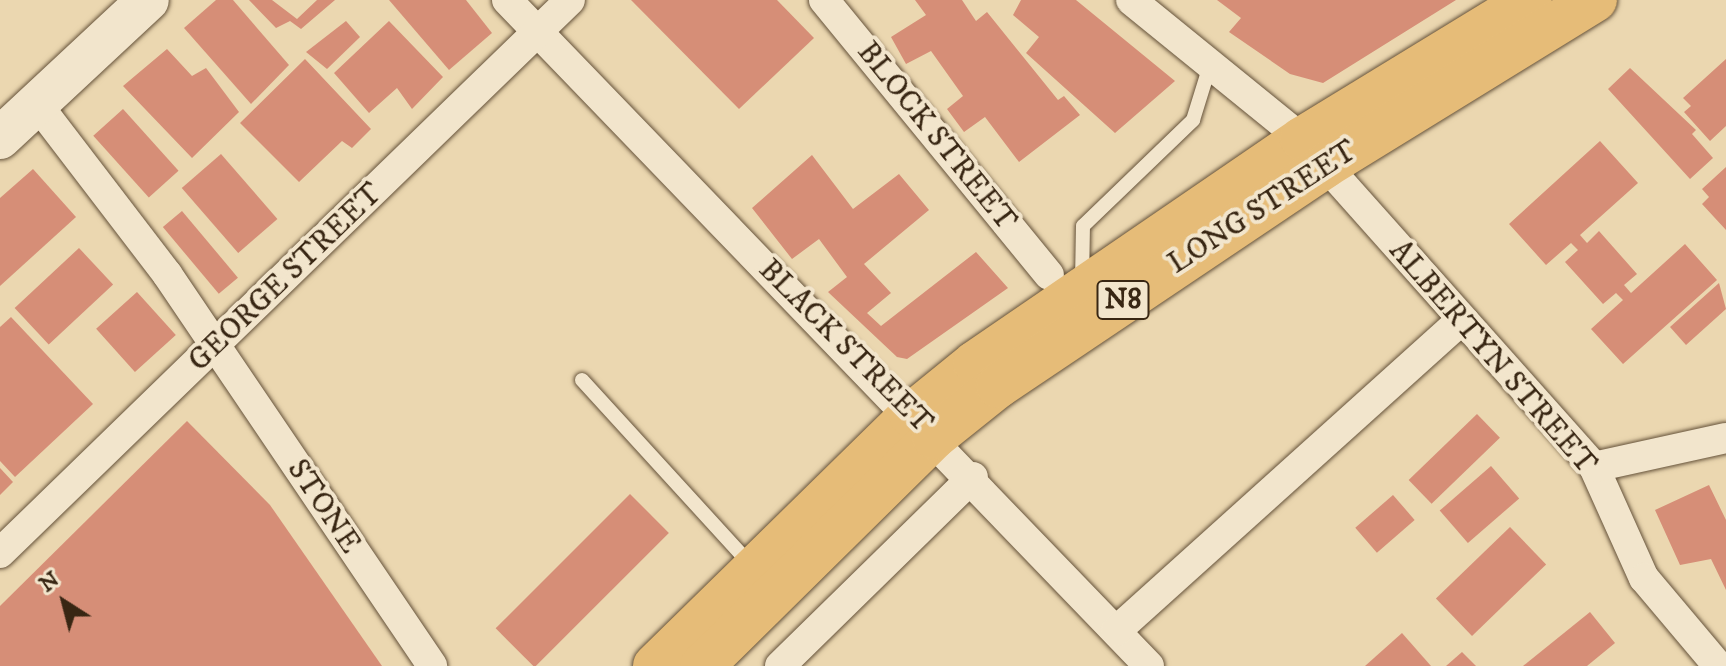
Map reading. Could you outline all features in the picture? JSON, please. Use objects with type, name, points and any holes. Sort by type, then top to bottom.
[{"type":"highway","name":"LONG STREET","points":[[655,666],[754,569],[923,426],[1530,0]]},
{"type":"highway","name":"LONG STREET","points":[[702,666],[923,426],[1066,281],[1313,153],[1595,0]]},
{"type":"street","points":[[0,138],[148,0]]},
{"type":"street","name":"BLACK STREET","points":[[507,0],[973,477],[1149,666]]},
{"type":"street","name":"GEORGE STREET","points":[[0,553],[217,346],[570,0]]},
{"type":"street","name":"BLOCK STREET","points":[[824,0],[1066,281]]},
{"type":"street","name":"ALBERTYN STREET","points":[[1131,0],[1211,61],[1313,153],[1594,467],[1644,578],[1718,666]]},
{"type":"street","name":"STONE","points":[[37,104],[217,346],[432,666]]},
{"type":"street","points":[[1116,631],[1462,320]]},
{"type":"street","points":[[1594,467],[1726,438]]},
{"type":"street","points":[[780,666],[973,477]]},
{"type":"lane","points":[[1066,281],[1083,226],[1193,120],[1211,61]]},
{"type":"lane","points":[[582,380],[754,569]]},
{"type":"building","points":[[216,0],[233,0],[289,65],[251,104],[184,28]]},
{"type":"building","points":[[249,0],[272,0],[297,19],[317,0],[335,0],[301,29],[290,21],[276,28]]},
{"type":"building","points":[[389,0],[466,0],[492,33],[449,70]]},
{"type":"building","points":[[631,0],[777,0],[814,38],[739,109]]},
{"type":"building","points":[[915,0],[962,0],[976,21],[987,12],[1058,100],[1064,96],[1080,115],[1019,162],[985,117],[964,132],[947,109],[963,96],[931,51],[906,64],[891,37],[926,15]]},
{"type":"building","points":[[1021,0],[1076,0],[1175,81],[1115,133],[1026,53],[1039,37],[1013,15]]},
{"type":"building","points":[[1217,0],[1456,0],[1323,83],[1290,74],[1229,32],[1241,18]]},
{"type":"building","points":[[346,21],[360,37],[327,69],[306,52]]},
{"type":"building","points":[[389,21],[443,77],[412,109],[397,88],[369,113],[334,73]]},
{"type":"building","points":[[167,49],[192,76],[206,68],[239,112],[192,158],[123,86]]},
{"type":"building","points":[[305,59],[371,129],[352,148],[342,141],[299,182],[240,123]]},
{"type":"building","points":[[1726,59],[1726,126],[1710,141],[1684,112],[1691,106],[1683,98]]},
{"type":"building","points":[[1630,68],[1696,130],[1692,134],[1713,158],[1690,179],[1608,89]]},
{"type":"building","points":[[123,109],[179,171],[149,197],[93,136]]},
{"type":"building","points":[[1600,141],[1638,183],[1580,235],[1587,243],[1599,231],[1637,274],[1624,285],[1631,293],[1685,244],[1717,280],[1623,364],[1591,329],[1623,300],[1616,293],[1603,304],[1565,262],[1578,250],[1571,243],[1546,265],[1509,224]]},
{"type":"building","points":[[221,154],[277,219],[238,253],[182,188]]},
{"type":"building","points":[[812,155],[853,209],[899,174],[929,210],[864,264],[891,293],[867,313],[881,326],[976,252],[1008,288],[907,359],[897,357],[828,292],[847,277],[819,239],[792,259],[752,208]]},
{"type":"building","points":[[1726,167],[1726,230],[1702,204],[1709,197],[1702,189]]},
{"type":"building","points":[[33,169],[76,217],[0,286],[0,198]]},
{"type":"building","points":[[182,211],[238,278],[219,294],[163,227]]},
{"type":"building","points":[[79,248],[113,285],[49,345],[15,308]]},
{"type":"building","points":[[1719,283],[1726,309],[1686,345],[1670,327]]},
{"type":"building","points":[[137,292],[176,335],[135,372],[96,329]]},
{"type":"building","points":[[11,317],[93,404],[15,477],[0,461],[0,327]]},
{"type":"building","points":[[1477,414],[1500,438],[1432,504],[1409,480]]},
{"type":"building","points":[[187,421],[270,505],[382,666],[0,666],[0,606]]},
{"type":"building","points":[[1491,466],[1519,498],[1468,543],[1440,511]]},
{"type":"building","points":[[0,468],[13,482],[0,495]]},
{"type":"building","points":[[1709,485],[1726,520],[1726,590],[1711,559],[1680,565],[1655,510]]},
{"type":"building","points":[[630,494],[669,533],[536,666],[496,628]]},
{"type":"building","points":[[1393,495],[1415,520],[1377,553],[1355,528]]},
{"type":"building","points":[[1510,527],[1546,564],[1472,636],[1436,599]]},
{"type":"building","points":[[1590,612],[1615,643],[1587,666],[1523,666]]},
{"type":"building","points":[[1402,633],[1431,666],[1365,666]]},
{"type":"building","points":[[1462,652],[1476,666],[1446,666]]}]
